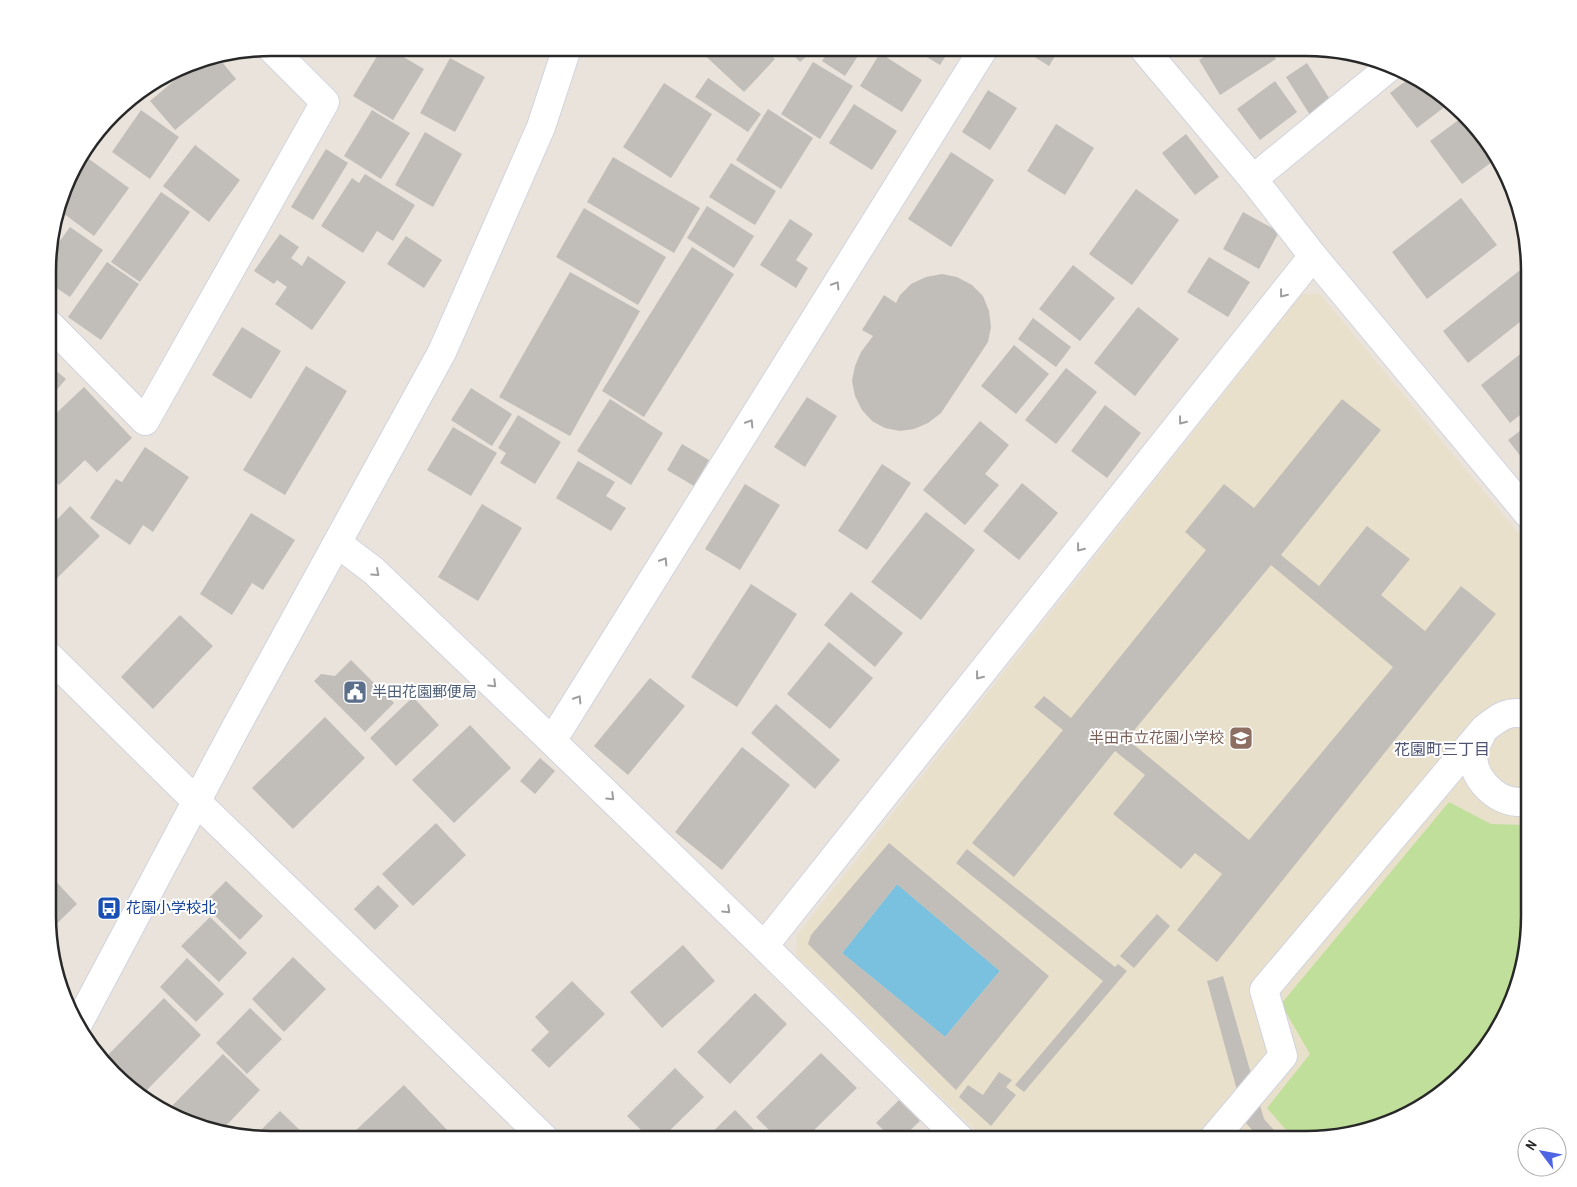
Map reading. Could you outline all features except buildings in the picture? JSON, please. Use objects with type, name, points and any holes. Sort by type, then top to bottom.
[{"type":"street","points":[[56,331],[145,420],[324,102],[279,56]]},
{"type":"street","points":[[82,1017],[196,801],[442,352],[541,127],[565,56]]},
{"type":"street","points":[[552,741],[979,56]]},
{"type":"street","points":[[1150,56],[1253,179],[1313,256],[1521,505]]},
{"type":"street","points":[[1253,179],[1384,71]]},
{"type":"street","points":[[764,946],[1313,256]]},
{"type":"street","points":[[337,543],[374,571],[552,741],[952,1131]]},
{"type":"street","points":[[56,663],[537,1131]]},
{"type":"street","points":[[1220,1131],[1283,1056],[1264,990],[1484,729],[1499,716],[1521,713]]},
{"type":"street","points":[[1484,729],[1474,749],[1475,769],[1485,785],[1500,798],[1521,801]]},
{"type":"shaded area","name":"半田市立花園小学校","points":[[1302,294],[1320,294],[1521,536],[1521,916],[1519,944],[1509,985],[1499,1011],[1476,1047],[1458,1068],[1425,1095],[1401,1109],[1348,1127],[1306,1131],[976,1131],[796,955],[797,935]]},
{"type":"green space","points":[[1449,802],[1491,824],[1521,825],[1521,916],[1519,944],[1509,985],[1499,1011],[1476,1047],[1458,1068],[1425,1095],[1401,1109],[1348,1127],[1287,1131],[1267,1108],[1310,1054],[1281,1004]]},
{"type":"water","points":[[897,884],[1000,971],[945,1037],[842,953]]},
{"type":"place","name":"半田花園郵便局","points":[[355,692]]},
{"type":"place","name":"半田市立花園小学校","points":[[1241,738]]},
{"type":"place","name":"花園小学校北","points":[[109,908]]},
{"type":"district","name":"花園町三丁目","points":[[1442,749]]}]
